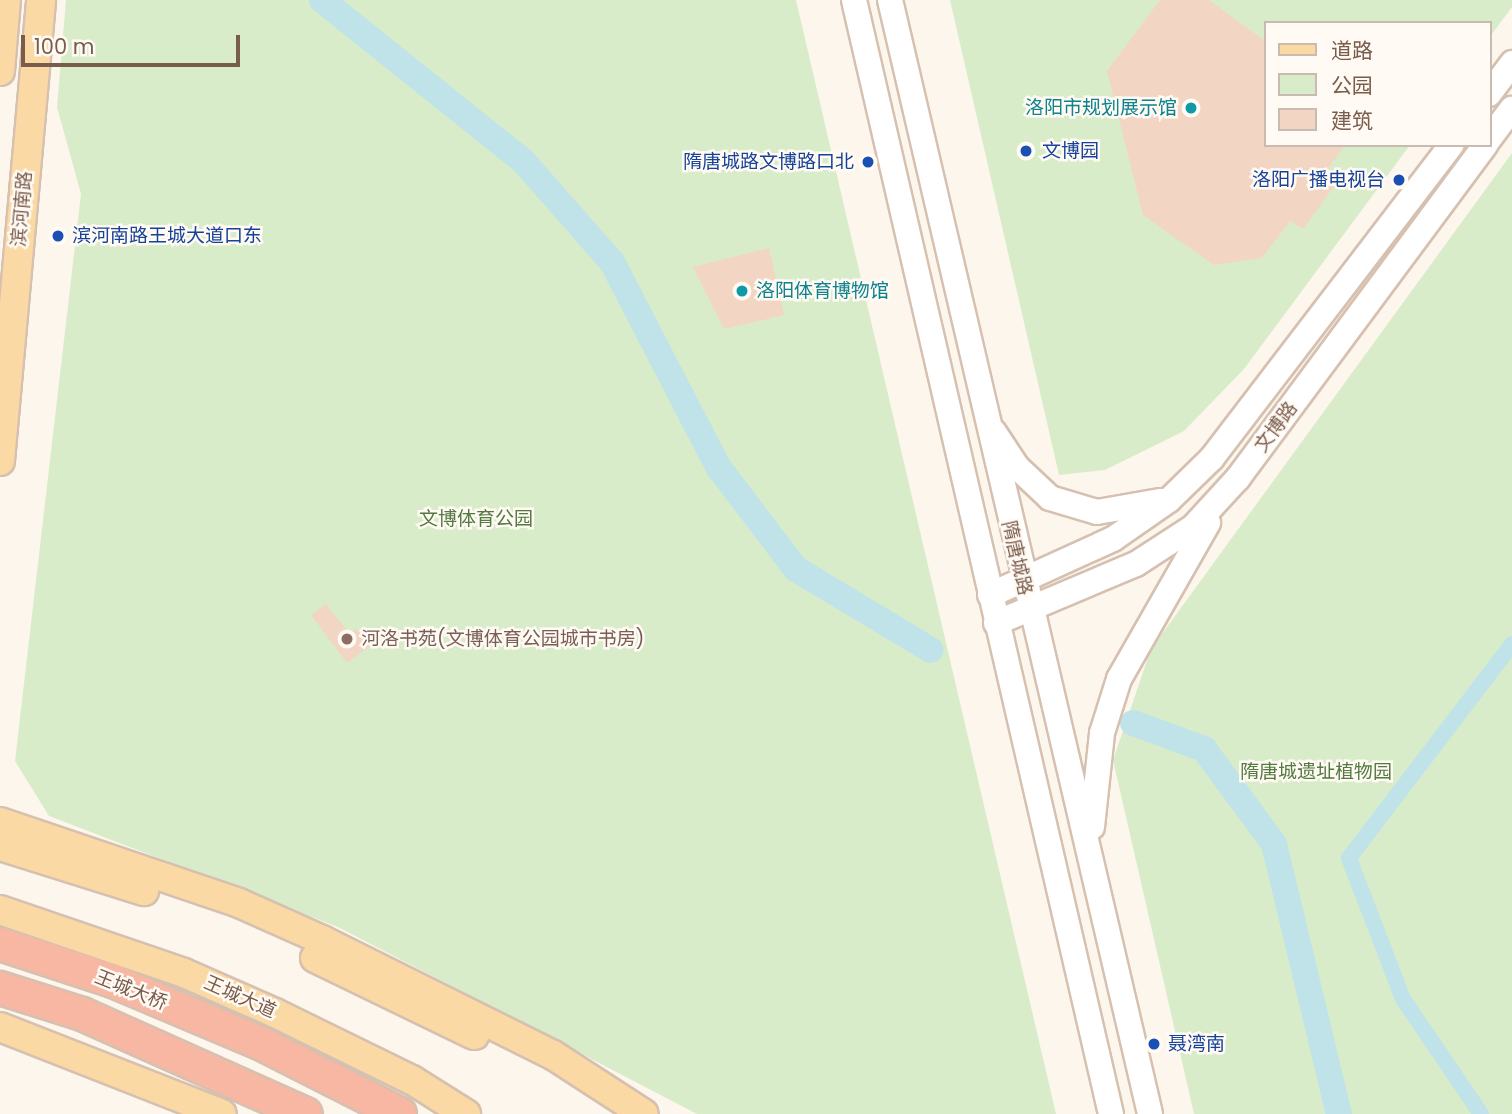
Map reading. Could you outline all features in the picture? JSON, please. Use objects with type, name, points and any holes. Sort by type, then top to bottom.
[{"type":"highway","name":"王城大桥","points":[[0,944],[113,981],[260,1043]]},
{"type":"highway","points":[[0,988],[82,1014],[306,1114]]},
{"type":"highway","name":"王城大道","points":[[260,1043],[400,1114]]},
{"type":"highway","points":[[371,1097],[416,1114]]},
{"type":"main road","points":[[0,71],[6,0]]},
{"type":"main road","name":"滨河南路","points":[[0,461],[41,0]]},
{"type":"main road","name":"隋唐城路","points":[[854,0],[1111,1114]]},
{"type":"main road","name":"隋唐城路","points":[[890,0],[1023,584],[1150,1114]]},
{"type":"main road","points":[[1491,91],[1512,63]]},
{"type":"main road","points":[[1491,136],[1512,109]]},
{"type":"main road","name":"文博路","points":[[990,595],[1023,584],[1113,540],[1169,500],[1212,458],[1449,147]]},
{"type":"main road","name":"文博路","points":[[996,623],[1030,612],[1136,564],[1194,527],[1238,478],[1484,147]]},
{"type":"main road","points":[[985,418],[1017,467],[1050,498],[1097,512],[1169,500]]},
{"type":"main road","points":[[1091,859],[1093,793],[1119,679],[1156,607],[1238,478]]},
{"type":"main road","points":[[0,822],[239,903],[311,935],[553,1055],[644,1114]]},
{"type":"main road","points":[[0,846],[238,920],[531,1063],[613,1114]]},
{"type":"main road","name":"王城大道","points":[[0,910],[184,973],[275,1013],[412,1080],[466,1114]]},
{"type":"main road","points":[[0,1027],[222,1114]]},
{"type":"green space","name":"文博体育公园","points":[[66,0],[796,0],[1056,1114],[697,1114],[338,927],[49,816],[15,761],[81,194],[57,107]]},
{"type":"green space","points":[[950,0],[1512,0],[1512,7],[1491,35],[1491,21],[1264,21],[1264,147],[1409,147],[1244,369],[1184,431],[1105,470],[1059,475]]},
{"type":"green space","name":"隋唐城遗址植物园","points":[[1512,153],[1512,1114],[1194,1114],[1113,760],[1151,649]]},
{"type":"building","name":"洛阳市规划展示馆","points":[[1160,0],[1209,0],[1264,40],[1264,147],[1344,147],[1327,170],[1340,178],[1303,229],[1290,221],[1262,258],[1214,265],[1143,215],[1107,71]]},
{"type":"building","name":"洛阳体育博物馆","points":[[769,248],[784,315],[724,329],[693,267]]},
{"type":"building","name":"河洛书苑(文博体育公园城市书房)","points":[[326,604],[349,633],[357,629],[370,646],[347,663],[311,615]]},
{"type":"waterway","points":[[322,0],[524,162],[612,262],[719,468],[796,569],[931,650]]},
{"type":"waterway","points":[[1481,1114],[1403,999],[1349,858],[1512,644]]},
{"type":"waterway","points":[[1133,723],[1204,749],[1274,844],[1339,1114]]},
{"type":"place","name":"洛阳市规划展示馆","points":[[1191,108]]},
{"type":"place","name":"文博园","points":[[1026,151]]},
{"type":"place","name":"隋唐城路文博路口北","points":[[868,162]]},
{"type":"place","name":"洛阳广播电视台","points":[[1399,180]]},
{"type":"place","name":"滨河南路王城大道口东","points":[[58,236]]},
{"type":"place","name":"洛阳体育博物馆","points":[[742,291]]},
{"type":"place","name":"河洛书苑(文博体育公园城市书房)","points":[[347,639]]},
{"type":"place","name":"聂湾南","points":[[1154,1044]]}]
